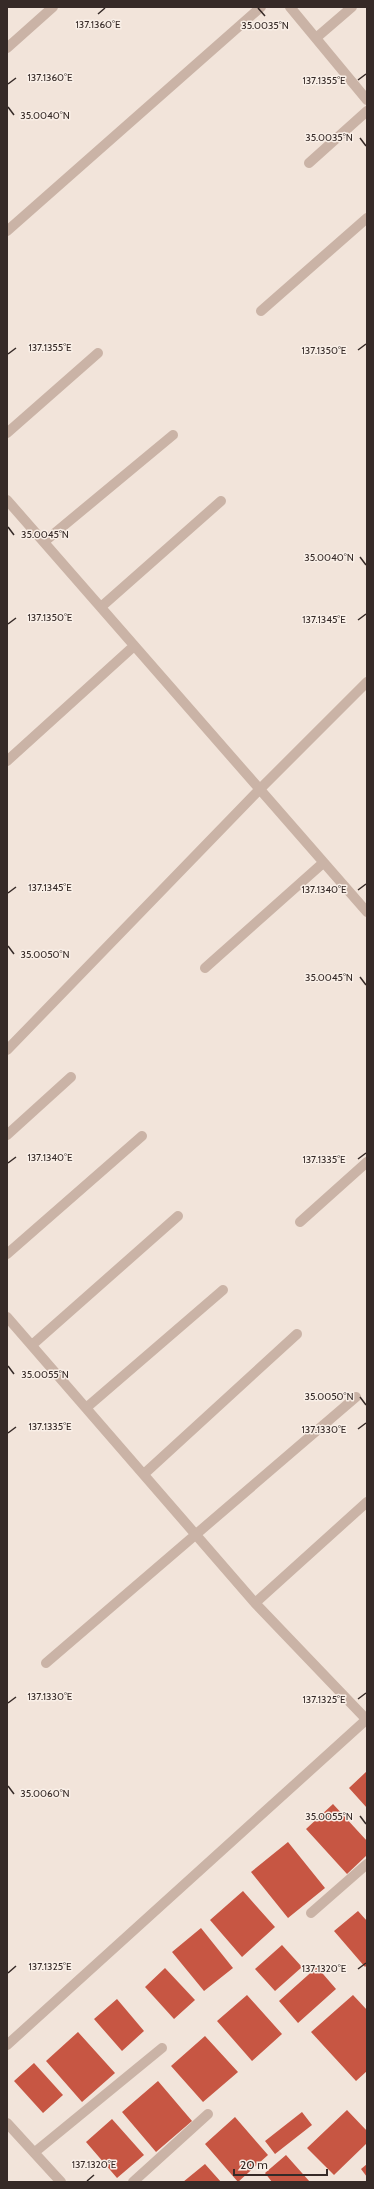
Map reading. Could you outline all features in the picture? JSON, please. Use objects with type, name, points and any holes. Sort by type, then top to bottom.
[{"type":"street","points":[[7,48],[53,7]]},
{"type":"street","points":[[7,231],[261,7]]},
{"type":"street","points":[[290,7],[367,100]]},
{"type":"street","points":[[316,38],[352,7]]},
{"type":"street","points":[[309,163],[367,111]]},
{"type":"street","points":[[261,311],[367,218]]},
{"type":"street","points":[[7,433],[98,353]]},
{"type":"street","points":[[44,542],[173,435]]},
{"type":"street","points":[[7,500],[367,912]]},
{"type":"street","points":[[100,608],[221,501]]},
{"type":"street","points":[[7,761],[134,646]]},
{"type":"street","points":[[7,1050],[259,790],[367,682]]},
{"type":"street","points":[[205,968],[323,863]]},
{"type":"street","points":[[7,1135],[71,1077]]},
{"type":"street","points":[[7,1254],[142,1136]]},
{"type":"street","points":[[300,1222],[367,1162]]},
{"type":"street","points":[[32,1345],[178,1216]]},
{"type":"street","points":[[86,1408],[223,1290]]},
{"type":"street","points":[[7,1317],[255,1603],[367,1719],[7,2046]]},
{"type":"street","points":[[144,1474],[297,1334]]},
{"type":"street","points":[[46,1663],[356,1397]]},
{"type":"street","points":[[255,1603],[367,1502]]},
{"type":"street","points":[[311,1913],[367,1864]]},
{"type":"street","points":[[35,2152],[162,2048]]},
{"type":"street","points":[[133,2182],[208,2114]]},
{"type":"street","points":[[7,2123],[61,2182]]},
{"type":"building","points":[[367,1771],[367,1808],[349,1788]]},
{"type":"building","points":[[333,1804],[367,1841],[367,1855],[347,1874],[306,1829]]},
{"type":"building","points":[[288,1842],[325,1888],[288,1918],[251,1872]]},
{"type":"building","points":[[243,1891],[275,1927],[242,1957],[210,1920]]},
{"type":"building","points":[[358,1911],[367,1921],[367,1965],[365,1967],[334,1931]]},
{"type":"building","points":[[201,1928],[233,1968],[204,1991],[172,1952]]},
{"type":"building","points":[[282,1945],[302,1967],[275,1991],[255,1969]]},
{"type":"building","points":[[317,1967],[336,1989],[298,2023],[279,2001]]},
{"type":"building","points":[[165,1968],[195,2000],[174,2019],[145,1987]]},
{"type":"building","points":[[247,1995],[282,2034],[252,2061],[217,2021]]},
{"type":"building","points":[[353,1995],[367,2010],[367,2071],[356,2081],[311,2032]]},
{"type":"building","points":[[117,1999],[144,2031],[122,2051],[94,2019]]},
{"type":"building","points":[[78,2032],[115,2073],[82,2102],[46,2061]]},
{"type":"building","points":[[205,2036],[238,2072],[203,2102],[171,2066]]},
{"type":"building","points":[[34,2063],[63,2095],[43,2113],[14,2081]]},
{"type":"building","points":[[158,2081],[192,2121],[156,2152],[122,2112]]},
{"type":"building","points":[[347,2110],[367,2131],[367,2143],[334,2175],[307,2148]]},
{"type":"building","points":[[302,2112],[312,2125],[275,2154],[265,2141]]},
{"type":"building","points":[[235,2117],[268,2155],[238,2182],[205,2144]]},
{"type":"building","points":[[112,2119],[144,2155],[117,2178],[86,2142]]},
{"type":"building","points":[[286,2155],[310,2182],[272,2182],[265,2173]]},
{"type":"building","points":[[205,2164],[221,2182],[183,2182]]},
{"type":"building","points":[[367,2164],[367,2177],[361,2169]]}]
